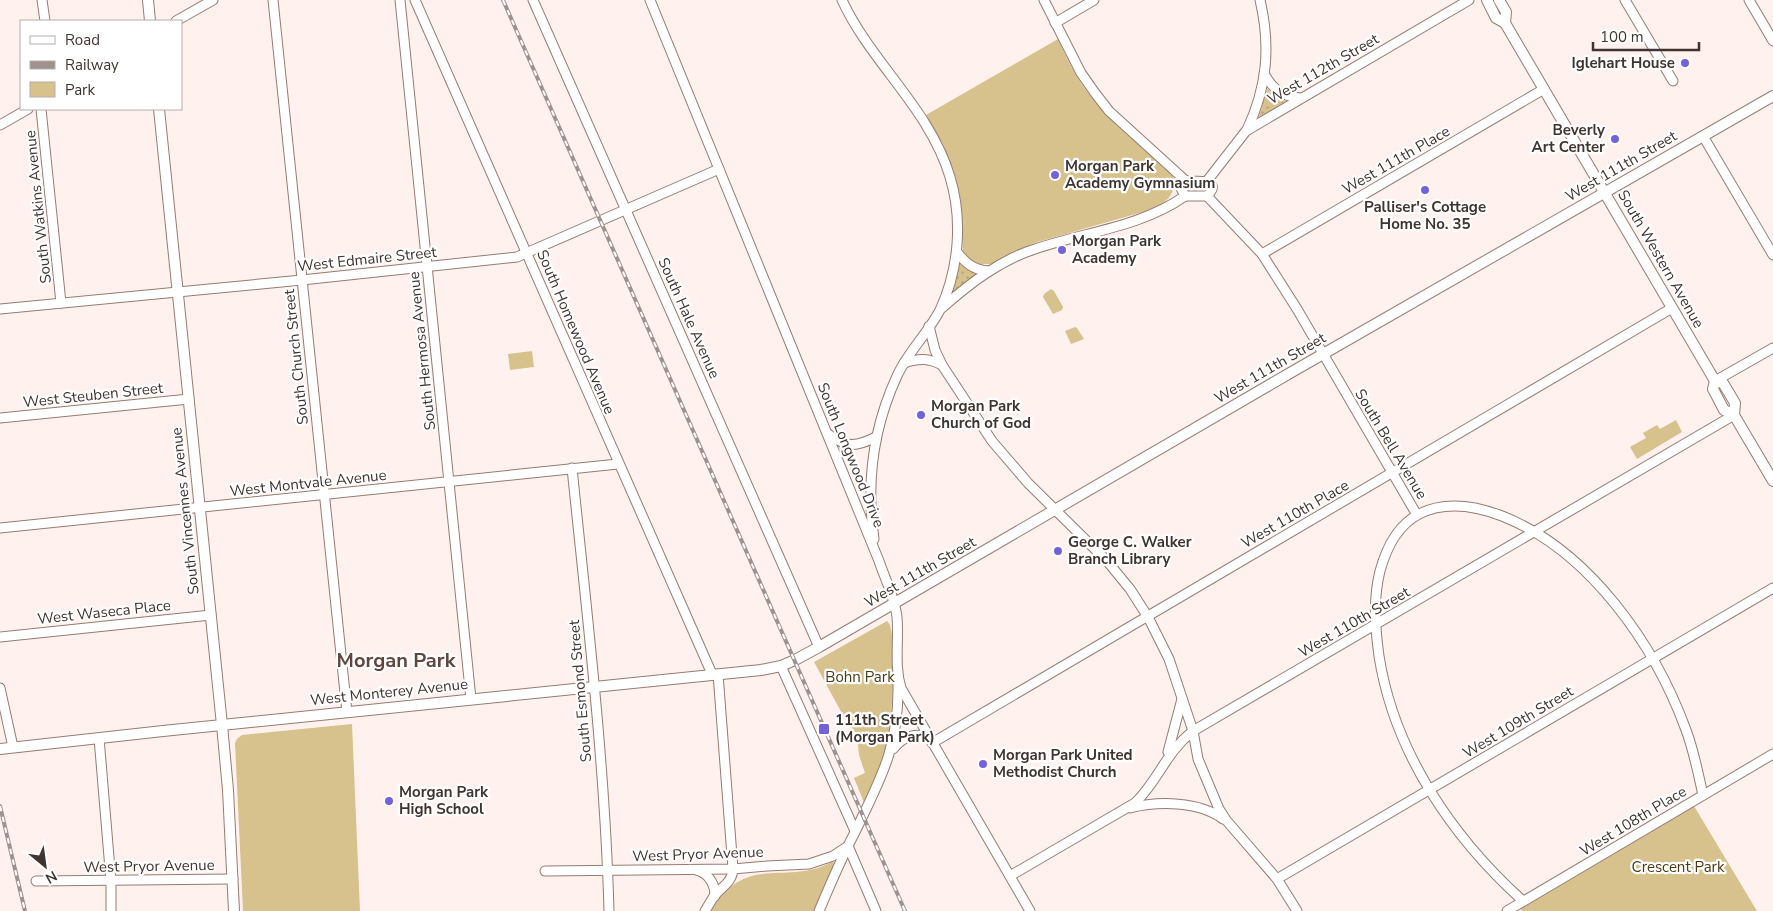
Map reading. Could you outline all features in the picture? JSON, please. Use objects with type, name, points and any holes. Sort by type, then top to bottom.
[{"type":"main road","points":[[148,0],[150,20]]},
{"type":"main road","name":"South Western Avenue","points":[[1487,0],[1496,18],[1505,23],[1715,381],[1712,389],[1724,410],[1734,415],[1773,481]]},
{"type":"main road","name":"South Western Avenue","points":[[1499,0],[1506,12],[1505,23]]},
{"type":"main road","name":"West 111th Street","points":[[782,666],[894,604],[1322,354],[1773,96]]},
{"type":"main road","name":"South Vincennes Avenue","points":[[159,110],[222,725],[234,879],[234,911]]},
{"type":"main road","name":"West Monterey Avenue","points":[[0,749],[761,670],[782,666]]},
{"type":"street","points":[[42,0],[45,20]]},
{"type":"street","points":[[178,20],[213,0]]},
{"type":"street","name":"South Church Street","points":[[273,0],[347,712]]},
{"type":"street","name":"South Hermosa Avenue","points":[[400,0],[471,699]]},
{"type":"street","name":"South Homewood Avenue","points":[[415,0],[618,464],[715,674],[734,869]]},
{"type":"street","name":"South Hale Avenue","points":[[533,0],[819,647]]},
{"type":"street","name":"South Longwood Drive","points":[[650,0],[879,561],[897,617],[898,678],[906,698],[1030,911]]},
{"type":"street","points":[[842,0],[859,30],[914,105],[946,162],[956,200],[958,252],[951,280],[940,310],[904,363],[888,396],[876,437],[871,466],[870,494],[871,521],[879,561]]},
{"type":"street","points":[[940,310],[989,271],[1033,249],[1152,215],[1168,208],[1186,196],[1207,196],[1212,188],[1211,184],[1207,181],[1186,180],[1109,110],[1081,73],[1044,0]]},
{"type":"street","points":[[1055,23],[1094,0]]},
{"type":"street","points":[[1246,131],[1257,109],[1265,75],[1266,35],[1260,0]]},
{"type":"street","name":"West 112th Street","points":[[1207,181],[1246,131],[1469,0]]},
{"type":"street","points":[[1625,0],[1673,81]]},
{"type":"street","points":[[1749,0],[1771,38]]},
{"type":"street","points":[[1265,75],[1269,83],[1279,92],[1286,96],[1302,98]]},
{"type":"street","name":"West 111th Place","points":[[1262,254],[1544,90]]},
{"type":"street","points":[[0,125],[26,110]]},
{"type":"street","name":"South Watkins Avenue","points":[[41,110],[61,303]]},
{"type":"street","points":[[1703,136],[1773,255]]},
{"type":"street","name":"West Edmaire Street","points":[[0,309],[517,257],[719,169]]},
{"type":"street","points":[[1186,180],[1181,188],[1186,196]]},
{"type":"street","name":"South Bell Avenue","points":[[1207,196],[1262,254],[1297,309],[1417,515],[1404,526],[1387,551],[1378,582],[1375,626],[1380,666],[1394,717],[1408,751],[1430,790],[1467,844],[1485,865],[1523,901]]},
{"type":"street","points":[[958,252],[970,267],[989,271]]},
{"type":"street","name":"West 110th Place","points":[[930,740],[1148,617],[1672,308]]},
{"type":"street","points":[[929,326],[935,350],[942,365],[992,441],[1028,483],[1117,572],[1148,617],[1169,659],[1193,731],[1198,759],[1214,799],[1226,820],[1277,879],[1297,911]]},
{"type":"street","points":[[1715,381],[1773,348]]},
{"type":"street","points":[[904,363],[925,359],[942,365]]},
{"type":"street","name":"West Steuben Street","points":[[0,418],[189,399]]},
{"type":"street","name":"West 110th Street","points":[[1010,876],[1128,808],[1142,797],[1166,759],[1182,740],[1193,731],[1734,415]]},
{"type":"street","points":[[827,433],[838,442],[848,445],[864,443],[876,437]]},
{"type":"street","name":"West Montvale Avenue","points":[[0,528],[618,464]]},
{"type":"street","name":"South Esmond Street","points":[[572,468],[594,686],[608,870],[608,911]]},
{"type":"street","points":[[1417,515],[1432,509],[1448,506],[1473,507],[1490,512],[1536,532],[1566,554],[1609,597],[1629,622],[1652,658],[1674,700],[1686,730],[1695,757],[1703,795]]},
{"type":"street","name":"West 109th Street","points":[[1277,879],[1773,588]]},
{"type":"street","name":"West Waseca Place","points":[[0,637],[211,615]]},
{"type":"street","points":[[782,666],[855,831]]},
{"type":"street","points":[[818,911],[876,790],[891,751],[898,703],[898,678]]},
{"type":"street","points":[[0,688],[13,747]]},
{"type":"street","points":[[1166,759],[1182,698]]},
{"type":"street","points":[[891,751],[899,741],[907,737],[922,735],[930,740]]},
{"type":"street","points":[[99,738],[111,881],[111,911]]},
{"type":"street","name":"West 108th Place","points":[[1507,911],[1773,754]]},
{"type":"street","points":[[1128,808],[1149,805],[1188,806],[1210,810],[1226,820]]},
{"type":"street","points":[[848,846],[876,911]]},
{"type":"street","name":"West Pryor Avenue","points":[[546,871],[734,869],[809,864],[833,856],[848,846]]},
{"type":"street","points":[[692,869],[701,872],[709,878],[715,889],[715,896]]},
{"type":"street","points":[[705,911],[715,896],[730,882],[734,869]]},
{"type":"street","name":"West Pryor Avenue","points":[[36,882],[234,879]]},
{"type":"green space","points":[[1058,39],[1077,77],[1097,105],[1173,175],[1172,193],[1165,201],[1150,210],[1034,243],[993,264],[977,264],[963,252],[960,199],[956,179],[944,146],[926,115]]},
{"type":"green space","points":[[1267,89],[1286,101],[1260,117],[1259,116]]},
{"type":"green space","points":[[960,263],[966,269],[978,275],[951,296],[950,295]]},
{"type":"green space","points":[[1051,289],[1063,307],[1062,310],[1053,314],[1043,297]]},
{"type":"green space","points":[[1075,327],[1084,339],[1071,344],[1065,331]]},
{"type":"green space","points":[[532,351],[534,367],[510,370],[508,354]]},
{"type":"green space","points":[[1676,420],[1682,432],[1637,459],[1630,447],[1646,438],[1643,433],[1657,425],[1660,429]]},
{"type":"green space","name":"Bohn Park","points":[[887,621],[891,629],[894,663],[890,728],[885,756],[865,805],[854,778],[865,773],[859,755],[857,735],[844,717],[814,662]]},
{"type":"green space","points":[[352,724],[360,911],[243,911],[235,743],[237,739],[242,735]]},
{"type":"green space","name":"Crescent Park","points":[[1694,806],[1757,911],[1522,911],[1520,908]]},
{"type":"green space","points":[[832,862],[836,863],[815,911],[710,911],[724,893],[738,882],[768,873],[798,872],[815,869]]},
{"type":"railway","points":[[503,0],[905,911]]},
{"type":"railway","points":[[0,806],[25,911]]},
{"type":"place","name":"Iglehart House","points":[[1685,63]]},
{"type":"place","name":"Beverly Art Center","points":[[1615,139]]},
{"type":"place","name":"Morgan Park Academy Gymnasium","points":[[1055,175]]},
{"type":"place","name":"Palliser's Cottage Home No. 35","points":[[1425,190]]},
{"type":"place","name":"Morgan Park Academy","points":[[1062,250]]},
{"type":"place","name":"Morgan Park Church of God","points":[[921,415]]},
{"type":"place","name":"George C. Walker Branch Library","points":[[1058,551]]},
{"type":"place","name":"111th Street (Morgan Park)","points":[[824,729]]},
{"type":"place","name":"Morgan Park United Methodist Church","points":[[983,764]]},
{"type":"place","name":"Morgan Park High School","points":[[389,801]]},
{"type":"district","name":"Morgan Park","points":[[396,660]]}]
